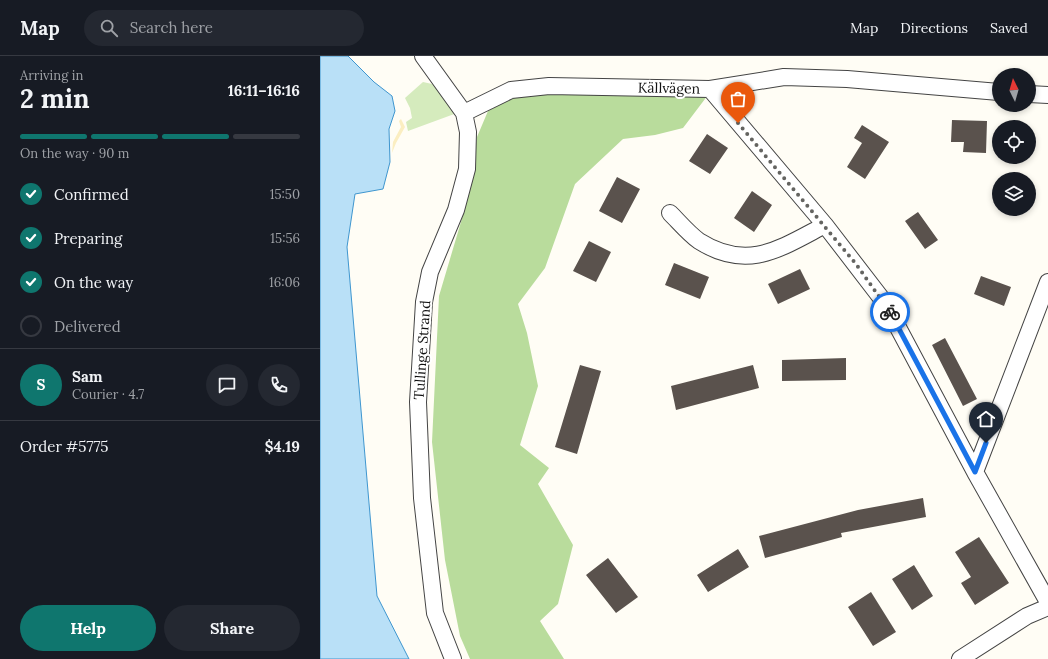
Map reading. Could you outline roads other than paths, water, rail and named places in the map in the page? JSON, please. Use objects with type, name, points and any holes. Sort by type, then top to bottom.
[{"type":"street","name":"Tullinge Strand","points":[[424,56],[464,113],[468,132],[467,169],[456,210],[430,272],[424,302],[418,402],[422,498],[435,613],[453,659]]},
{"type":"street","name":"Källvägen","points":[[464,113],[511,90],[549,86],[710,89],[784,77],[847,80],[992,91]]},
{"type":"street","points":[[710,89],[825,225],[885,303],[975,472],[1048,602]]},
{"type":"street","points":[[1036,94],[1048,95]]},
{"type":"street","points":[[670,213],[699,240],[719,251],[736,256],[754,257],[782,247],[825,225]]},
{"type":"street","points":[[975,472],[1048,282]]},
{"type":"street","points":[[960,659],[1027,616],[1048,607]]},
{"type":"water","points":[[320,56],[348,56],[374,82],[392,96],[395,111],[389,129],[390,162],[383,189],[355,194],[347,247],[377,596],[409,659],[320,659]]}]
